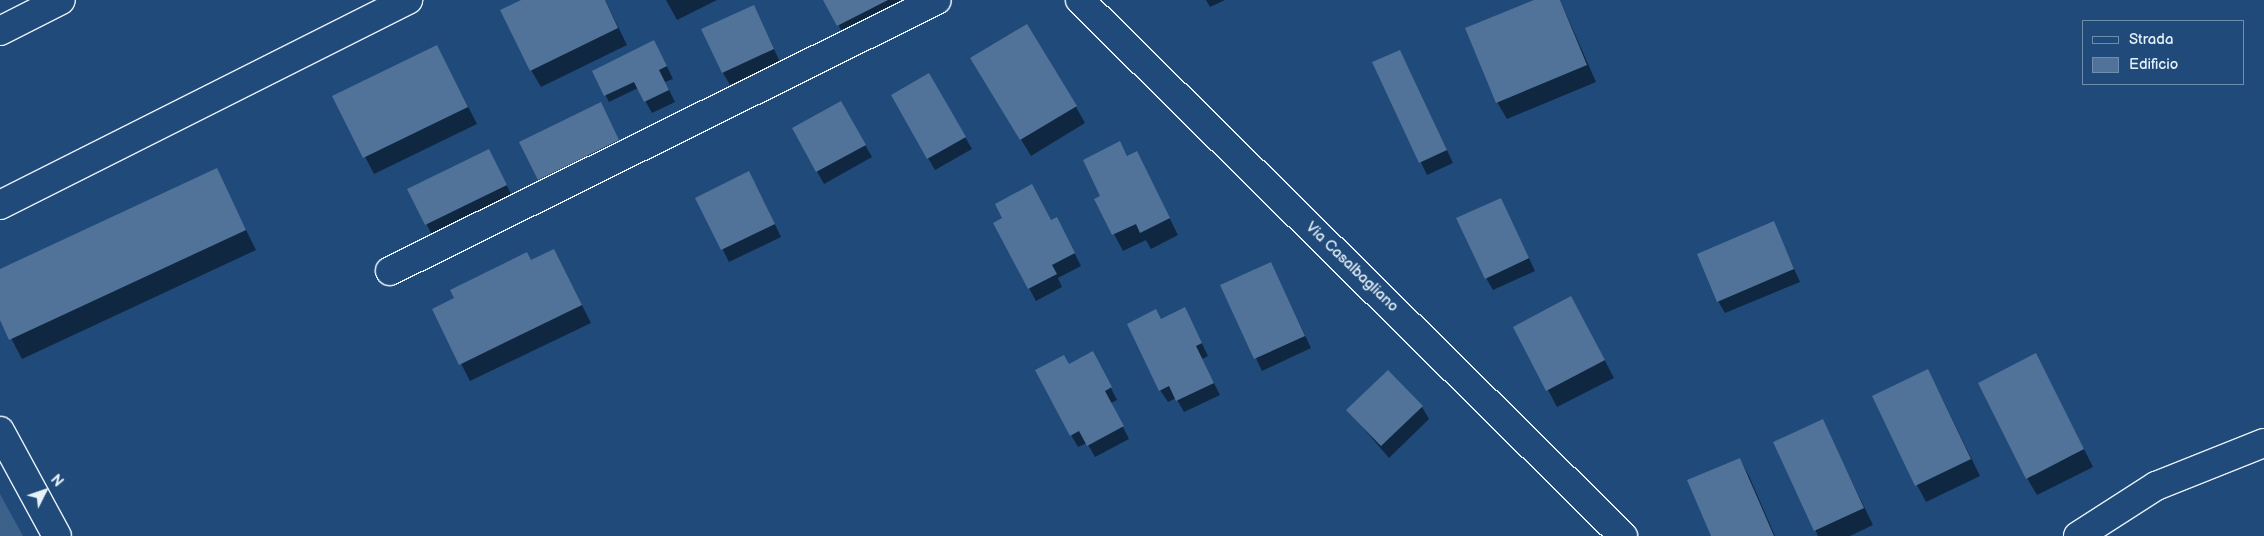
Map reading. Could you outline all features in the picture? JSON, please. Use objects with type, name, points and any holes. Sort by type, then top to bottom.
[{"type":"street","points":[[0,31],[62,0]]},
{"type":"street","points":[[0,204],[408,0]]},
{"type":"street","points":[[390,271],[937,0]]},
{"type":"street","name":"Via Casalbagliano","points":[[1080,0],[1623,536]]},
{"type":"street","points":[[0,431],[57,536]]},
{"type":"street","points":[[2078,536],[2156,486],[2264,443]]},
{"type":"shaded area","points":[[0,494],[23,536],[0,536]]},
{"type":"building","points":[[521,0],[605,0],[618,28],[530,71],[500,10]]},
{"type":"building","points":[[823,0],[888,0],[837,26]]},
{"type":"building","points":[[1534,0],[1560,0],[1587,65],[1496,103],[1465,28]]},
{"type":"building","points":[[754,5],[774,49],[722,73],[701,29]]},
{"type":"building","points":[[1027,24],[1077,106],[1020,140],[970,58]]},
{"type":"building","points":[[654,40],[667,66],[659,70],[669,90],[644,102],[634,82],[604,96],[592,71]]},
{"type":"building","points":[[437,45],[468,107],[363,158],[332,96]]},
{"type":"building","points":[[1400,50],[1447,150],[1419,163],[1372,62]]},
{"type":"building","points":[[929,73],[966,137],[927,159],[891,95]]},
{"type":"building","points":[[841,101],[866,145],[816,172],[792,128]]},
{"type":"building","points":[[601,102],[619,140],[538,180],[519,142]]},
{"type":"building","points":[[1120,141],[1127,156],[1137,151],[1170,218],[1140,233],[1136,224],[1112,235],[1094,199],[1100,196],[1083,160]]},
{"type":"building","points":[[489,149],[507,185],[425,225],[407,189]]},
{"type":"building","points":[[217,168],[246,230],[9,340],[0,320],[0,269]]},
{"type":"building","points":[[749,171],[775,224],[721,250],[695,198]]},
{"type":"building","points":[[1032,184],[1051,220],[1057,217],[1075,253],[1052,265],[1057,274],[1028,289],[993,223],[1002,218],[995,204]]},
{"type":"building","points":[[1501,198],[1529,258],[1485,279],[1456,218]]},
{"type":"building","points":[[1774,221],[1794,269],[1717,302],[1697,254]]},
{"type":"building","points":[[554,249],[582,305],[459,365],[432,309],[454,298],[450,290],[527,252],[531,260]]},
{"type":"building","points":[[1271,262],[1305,336],[1254,359],[1220,285]]},
{"type":"building","points":[[1571,296],[1605,360],[1546,391],[1513,327]]},
{"type":"building","points":[[1185,307],[1202,343],[1196,346],[1214,383],[1176,401],[1169,386],[1159,391],[1127,324],[1156,309],[1161,319]]},
{"type":"building","points":[[1093,351],[1112,387],[1105,391],[1124,426],[1087,446],[1079,431],[1070,436],[1035,370],[1064,355],[1069,364]]},
{"type":"building","points":[[2036,353],[2084,449],[2026,479],[1978,383]]},
{"type":"building","points":[[1928,369],[1971,459],[1915,486],[1872,396]]},
{"type":"building","points":[[1388,370],[1423,406],[1381,446],[1346,410]]},
{"type":"building","points":[[1823,419],[1864,508],[1814,531],[1773,442]]},
{"type":"building","points":[[1740,458],[1774,536],[1711,536],[1687,480]]}]
